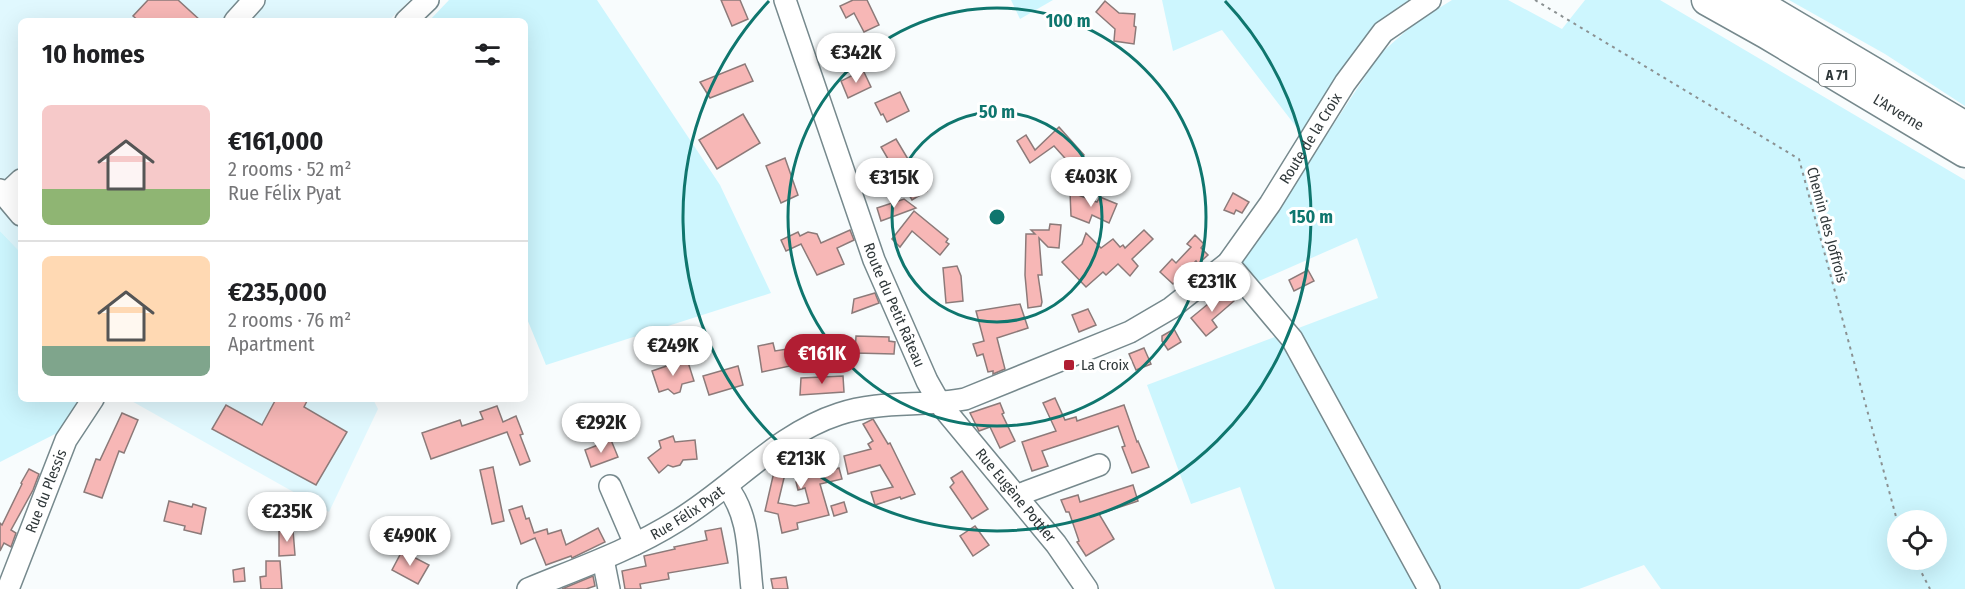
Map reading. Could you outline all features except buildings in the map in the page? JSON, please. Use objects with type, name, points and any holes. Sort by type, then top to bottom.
[{"type":"highway","name":"L'Arverne","points":[[1707,0],[1965,152]]},
{"type":"highway","name":"L'Arverne","points":[[1751,0],[1965,127]]},
{"type":"street","points":[[238,18],[254,0]]},
{"type":"street","points":[[409,18],[428,0]]},
{"type":"street","name":"Route du Petit Râteau","points":[[785,0],[874,260],[927,381],[940,404]]},
{"type":"street","name":"Route de la Croix","points":[[940,404],[965,399],[1130,332],[1171,308],[1228,263],[1270,204],[1345,83],[1383,32],[1430,0]]},
{"type":"street","points":[[18,182],[2,192],[18,211]]},
{"type":"street","points":[[1228,263],[1292,339],[1429,589]]},
{"type":"street","name":"Rue du Plessis","points":[[8,589],[66,440],[91,402]]},
{"type":"street","name":"Rue Félix Pyat","points":[[528,589],[635,544],[677,522],[727,487],[758,461],[810,426],[840,413],[887,405],[940,404]]},
{"type":"street","name":"Rue Eugène Pottier","points":[[940,404],[1056,544],[1087,589]]},
{"type":"street","points":[[1018,497],[1098,465]]},
{"type":"street","points":[[610,486],[635,544]]},
{"type":"street","points":[[727,487],[735,496],[744,522],[752,589]]},
{"type":"street","points":[[603,558],[609,589]]},
{"type":"path","name":"Chemin des Joffrois","points":[[1535,0],[1799,159],[1894,510]]},
{"type":"path","points":[[1920,570],[1930,589]]},
{"type":"shaded area","points":[[0,0],[410,0],[391,18],[18,18],[18,250],[0,231]]},
{"type":"shaded area","points":[[449,0],[597,0],[720,185],[771,293],[546,365],[528,321],[528,18],[432,18]]},
{"type":"shaded area","points":[[1011,0],[1053,0],[1020,19]]},
{"type":"shaded area","points":[[1162,0],[1412,0],[1398,7],[1304,137],[1222,30],[1173,51]]},
{"type":"shaded area","points":[[1452,0],[1508,0],[1562,29],[1585,0],[1660,0],[1965,180],[1965,589],[1661,589],[1644,565],[1579,589],[1275,589],[1240,487],[1191,504],[1147,385],[1378,298],[1357,238],[1259,281],[1240,266],[1380,54],[1415,23]]},
{"type":"shaded area","points":[[1789,0],[1965,0],[1965,106],[1885,54]]},
{"type":"shaded area","points":[[0,231],[18,250],[18,402],[81,402],[59,432],[0,462]]},
{"type":"shaded area","points":[[133,402],[374,402],[378,409],[329,512]]},
{"type":"place","name":"La Croix","points":[[1069,365]]}]
